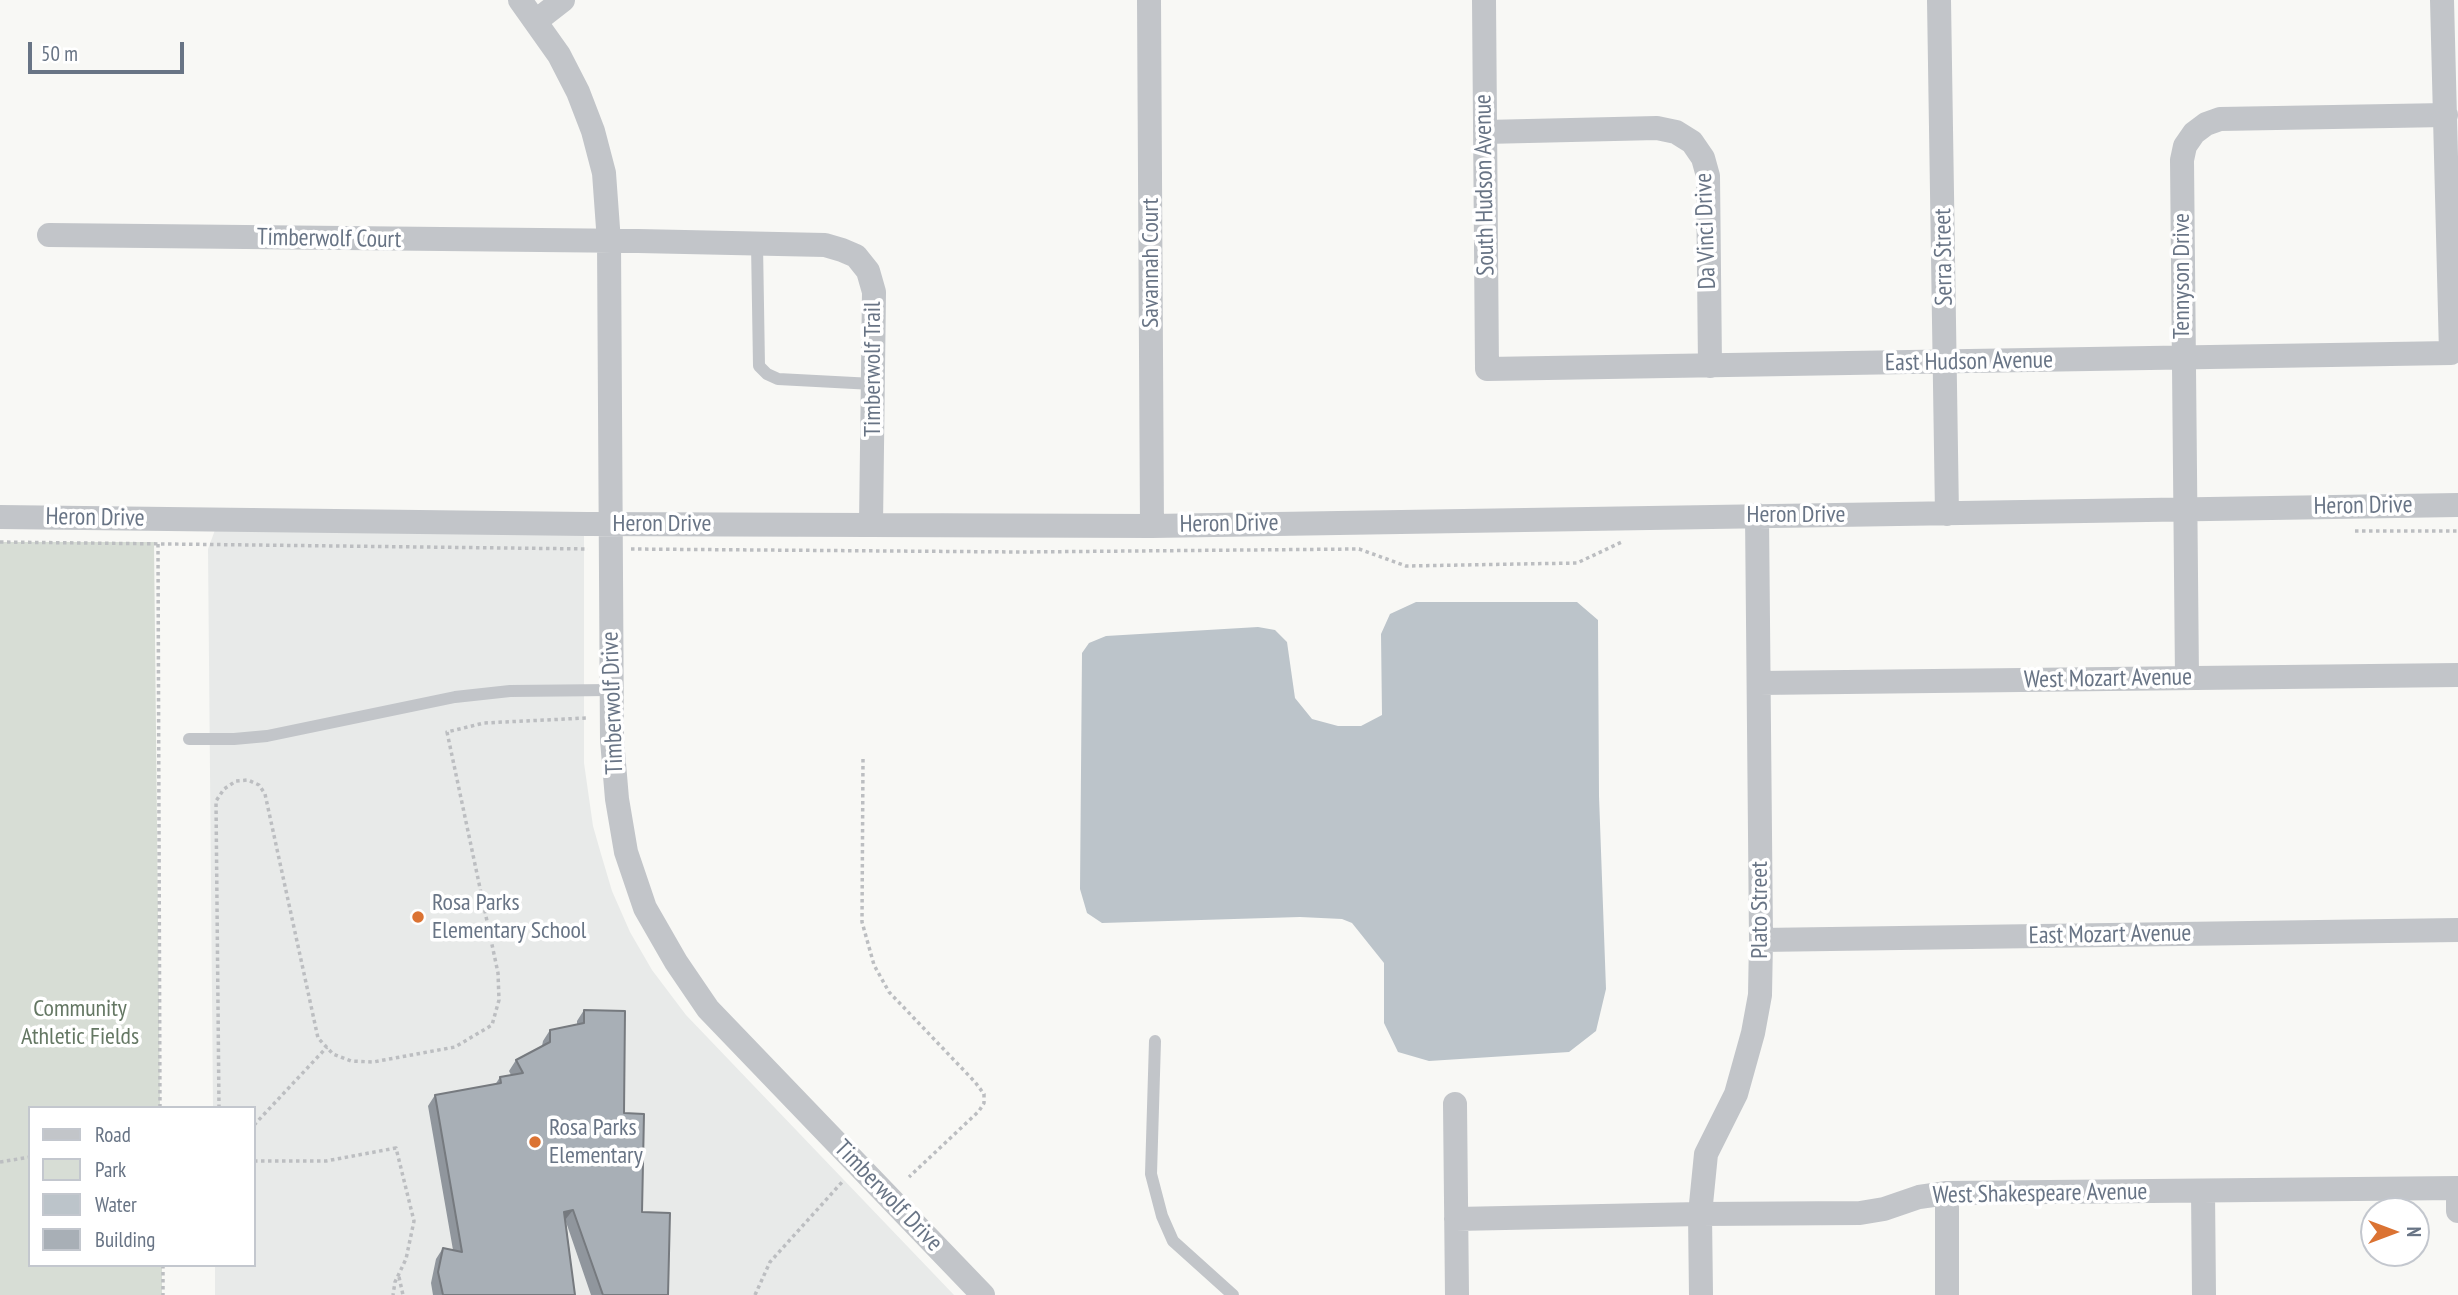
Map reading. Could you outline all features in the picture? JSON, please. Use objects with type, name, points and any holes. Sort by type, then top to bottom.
[{"type":"street","name":"Timberwolf Drive","points":[[520,0],[559,55],[578,92],[593,131],[604,173],[609,242],[612,740],[617,799],[626,852],[645,908],[676,962],[708,1009],[983,1295]]},
{"type":"street","points":[[536,21],[563,0]]},
{"type":"street","name":"Savannah Court","points":[[1149,0],[1152,526]]},
{"type":"street","name":"South Hudson Avenue","points":[[1484,0],[1487,369]]},
{"type":"street","name":"Serra Street","points":[[1939,0],[1947,514]]},
{"type":"street","points":[[2442,0],[2446,115]]},
{"type":"street","name":"East Hudson Avenue","points":[[1487,369],[2451,352],[2446,115]]},
{"type":"street","name":"Tennyson Drive","points":[[2186,678],[2182,358],[2182,160],[2185,146],[2194,133],[2206,124],[2220,119],[2446,115]]},
{"type":"street","name":"Da Vinci Drive","points":[[1485,132],[1657,128],[1676,132],[1692,142],[1703,158],[1708,176],[1710,366]]},
{"type":"street","name":"Timberwolf Court","points":[[49,235],[609,242]]},
{"type":"street","name":"Timberwolf Trail","points":[[609,242],[825,245],[856,256],[868,271],[874,292],[871,525]]},
{"type":"street","name":"Heron Drive","points":[[0,517],[610,524],[1152,526],[2458,505]]},
{"type":"street","name":"Plato Street","points":[[1701,1295],[1700,1214],[1706,1154],[1736,1094],[1753,1033],[1760,995],[1757,515]]},
{"type":"street","name":"West Mozart Avenue","points":[[1759,683],[2458,675]]},
{"type":"street","name":"East Mozart Avenue","points":[[1761,940],[2458,930]]},
{"type":"street","points":[[1455,1104],[1457,1295]]},
{"type":"street","points":[[2458,1188],[2458,1212]]},
{"type":"street","name":"West Shakespeare Avenue","points":[[1456,1219],[1860,1213],[1884,1209],[1919,1197],[1947,1193],[2458,1188]]},
{"type":"street","points":[[2203,1191],[2204,1295]]},
{"type":"street","points":[[1947,1193],[1947,1295]]},
{"type":"lane","points":[[757,244],[759,366],[778,379],[873,384]]},
{"type":"lane","points":[[189,740],[267,736],[455,697],[510,691],[611,690]]},
{"type":"lane","points":[[1155,1041],[1151,1174],[1161,1216],[1173,1241],[1233,1295]]},
{"type":"path","points":[[0,542],[587,549]]},
{"type":"path","points":[[158,544],[160,1106]]},
{"type":"path","points":[[219,1106],[216,801],[224,789],[236,781],[248,780],[259,785],[265,794],[318,1038],[333,1054],[351,1061],[373,1062],[455,1047],[492,1025],[499,1000],[498,973],[447,732],[484,723],[586,718]]},
{"type":"path","points":[[863,759],[862,922],[874,965],[889,992],[984,1094],[984,1103],[979,1111],[909,1177]]},
{"type":"path","points":[[256,1123],[327,1047]]},
{"type":"path","points":[[256,1161],[326,1160],[396,1148],[414,1221],[406,1259],[393,1295]]},
{"type":"path","points":[[0,1162],[28,1157]]},
{"type":"path","points":[[755,1295],[771,1262],[845,1178]]},
{"type":"path","points":[[163,1267],[163,1295]]},
{"type":"path","points":[[398,1275],[403,1295]]},
{"type":"shaded area","name":"Rosa Parks Elementary School","points":[[215,530],[584,535],[584,763],[593,826],[612,891],[630,932],[652,970],[686,1015],[954,1295],[215,1295],[215,1267],[256,1267],[256,1106],[213,1106],[208,549]]},
{"type":"green space","name":"Community Athletic Fields","points":[[0,542],[154,542],[160,1106],[28,1106],[28,1267],[162,1267],[162,1295],[0,1295]]},
{"type":"water","points":[[1416,602],[1577,602],[1598,620],[1599,796],[1606,989],[1596,1031],[1569,1052],[1429,1061],[1398,1052],[1384,1023],[1384,963],[1352,923],[1342,919],[1300,917],[1102,923],[1087,913],[1080,889],[1082,653],[1089,643],[1106,636],[1258,627],[1275,630],[1287,642],[1295,698],[1312,719],[1338,726],[1361,726],[1382,715],[1381,634],[1390,614]]},
{"type":"building","name":"Rosa Parks Elementary","points":[[584,1010],[625,1011],[624,1113],[644,1114],[642,1212],[670,1213],[668,1295],[603,1295],[573,1210],[564,1212],[575,1295],[443,1295],[438,1272],[443,1248],[462,1252],[435,1095],[501,1083],[500,1077],[523,1073],[516,1060],[550,1042],[550,1030],[584,1023]]},
{"type":"place","name":"Rosa Parks Elementary School","points":[[418,917]]},
{"type":"place","name":"Rosa Parks Elementary","points":[[535,1142]]}]
